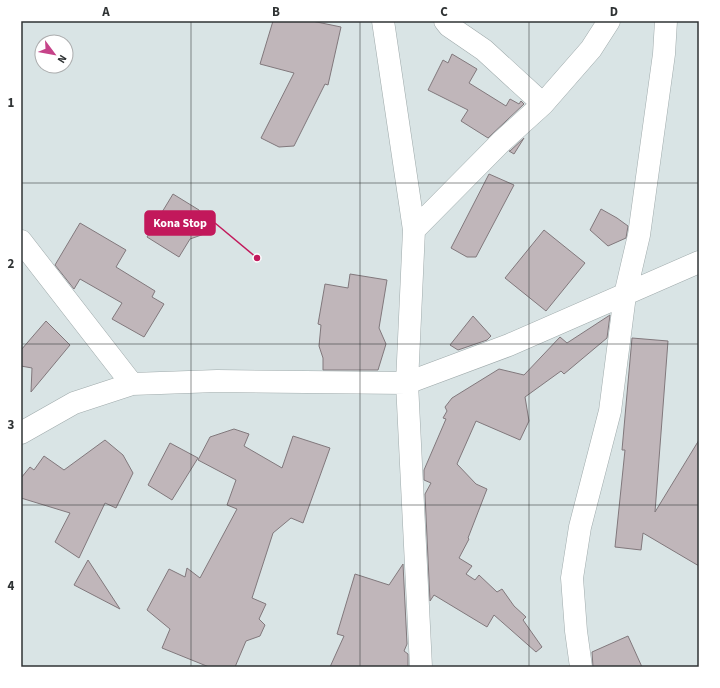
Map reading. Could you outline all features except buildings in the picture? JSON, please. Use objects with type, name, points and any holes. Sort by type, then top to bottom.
[{"type":"street","points":[[383,21],[414,230],[407,383],[421,667]]},
{"type":"street","points":[[446,21],[469,41],[484,50],[543,104]]},
{"type":"street","points":[[414,230],[501,142],[543,104],[591,49],[609,21]]},
{"type":"street","points":[[581,667],[572,578],[580,527],[610,411],[625,295],[639,235],[664,54],[666,21]]},
{"type":"street","points":[[21,241],[132,384]]},
{"type":"street","points":[[21,433],[74,403],[132,384],[217,381],[407,383],[509,345],[699,262]]},
{"type":"place","name":"Kona Stop","points":[[257,258]]}]
